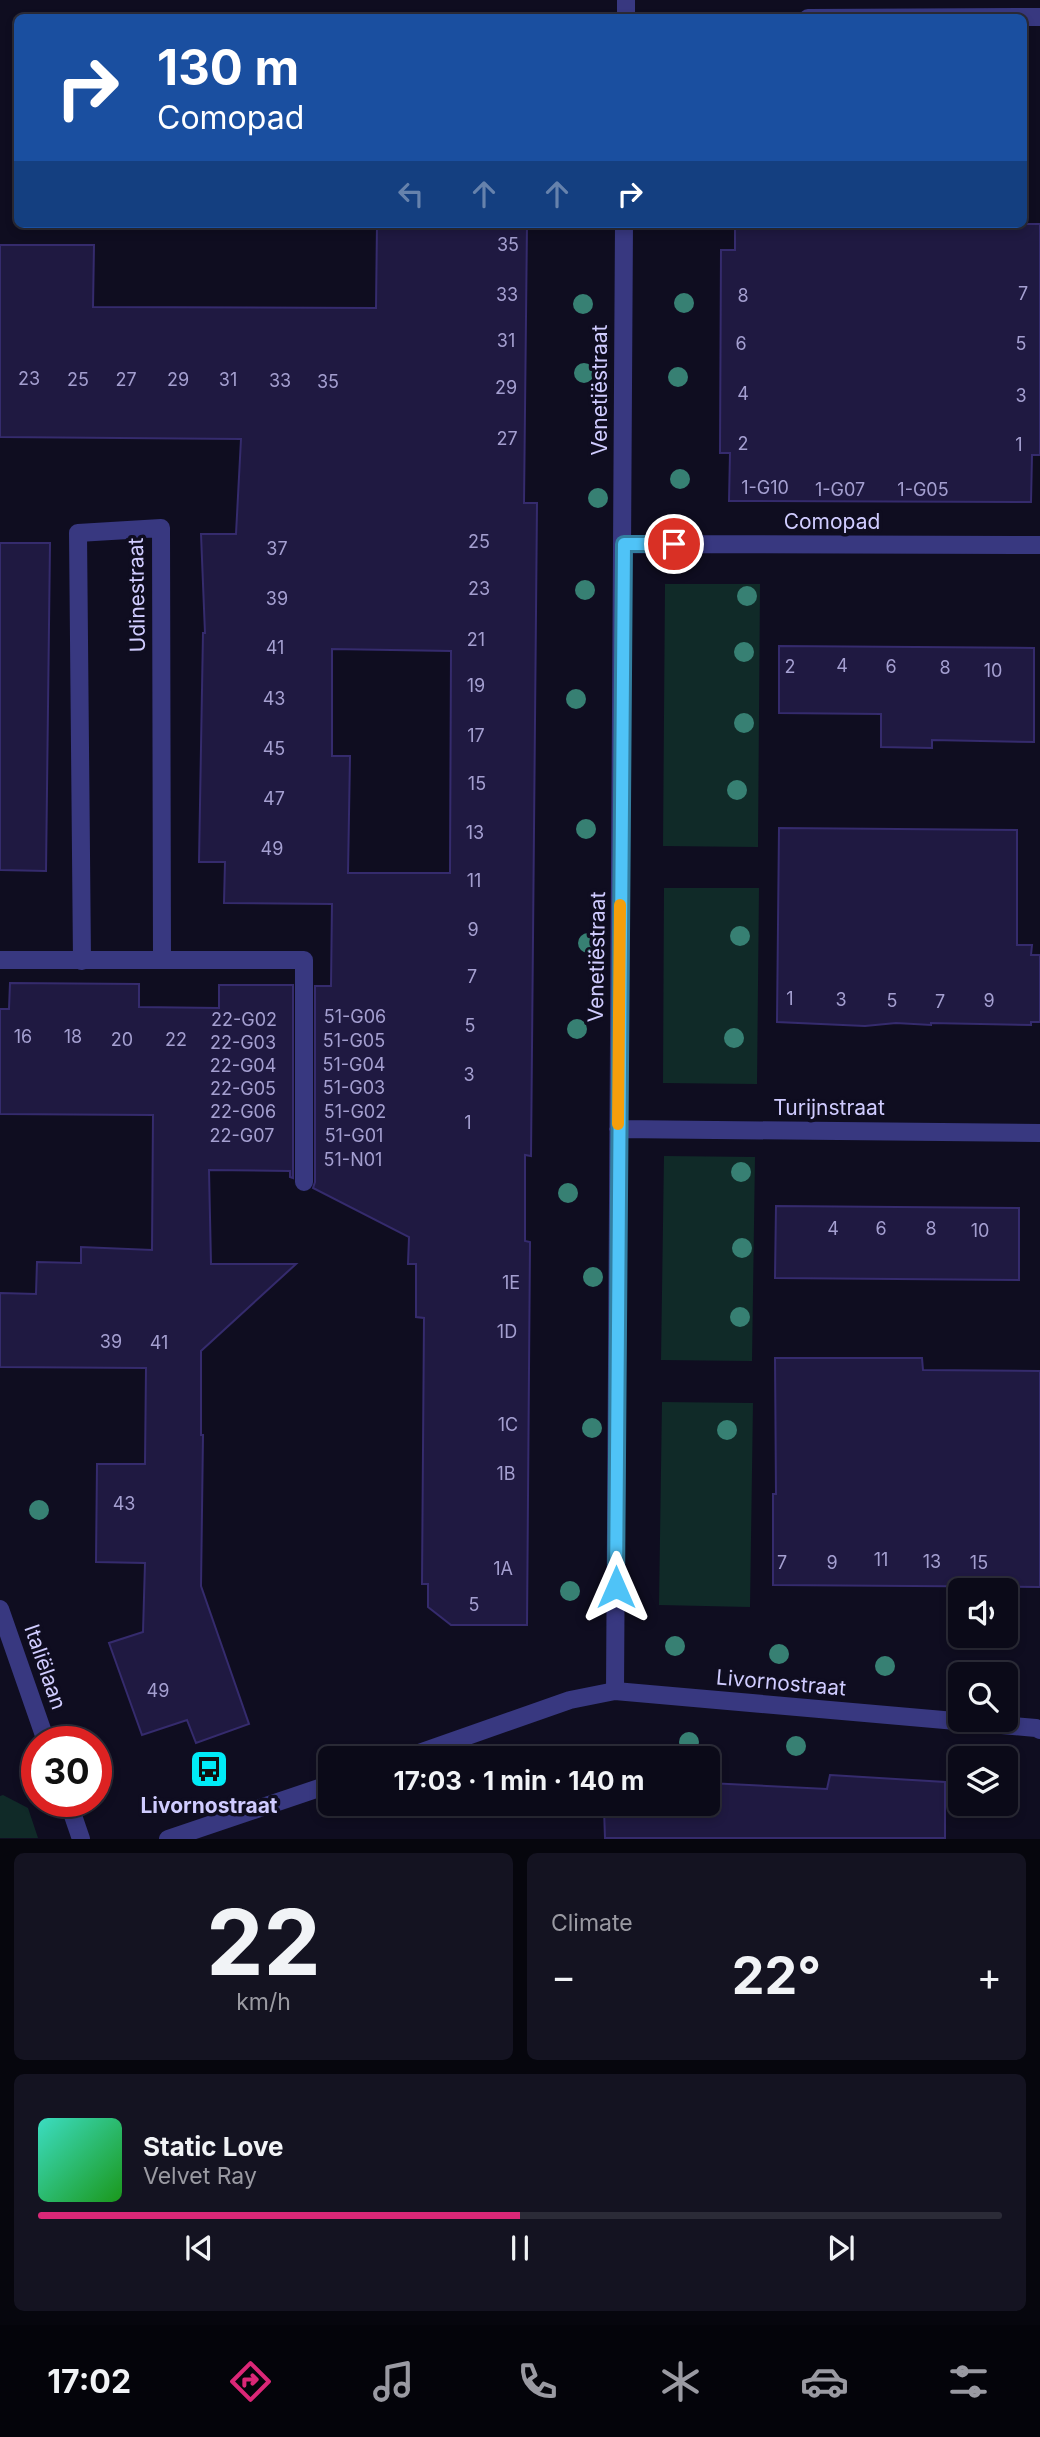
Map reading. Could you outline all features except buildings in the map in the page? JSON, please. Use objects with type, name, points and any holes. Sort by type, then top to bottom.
[{"type":"street","name":"Venetiëstraat","points":[[615,1691],[624,228]]},
{"type":"street","name":"Udinestraat","points":[[82,961],[78,533],[161,528],[162,960]]},
{"type":"street","name":"Comopad","points":[[624,544],[1040,545]]},
{"type":"street","points":[[0,960],[304,960],[304,1182]]},
{"type":"street","name":"Turijnstraat","points":[[618,1129],[1040,1133]]},
{"type":"street","name":"Italiëlaan","points":[[0,1609],[41,1726]]},
{"type":"street","name":"Livornostraat","points":[[439,1746],[570,1700],[615,1691],[1040,1730]]},
{"type":"street","points":[[168,1839],[318,1788]]},
{"type":"street","points":[[73,1817],[81,1839]]},
{"type":"green space","points":[[665,584],[760,584],[758,847],[663,846]]},
{"type":"green space","points":[[664,888],[759,888],[757,1084],[663,1083]]},
{"type":"green space","points":[[664,1156],[755,1157],[752,1361],[661,1360]]},
{"type":"green space","points":[[662,1402],[753,1403],[750,1607],[659,1605]]},
{"type":"green space","points":[[0,1796],[21,1804],[21,1817],[31,1817],[38,1838],[0,1838]]},
{"type":"slow traffic","points":[[618,1124],[620,905]]},
{"type":"place","name":"Livornostraat","points":[[209,1769]]},
{"type":"route","points":[[616,1587],[624,544],[674,544]]}]
